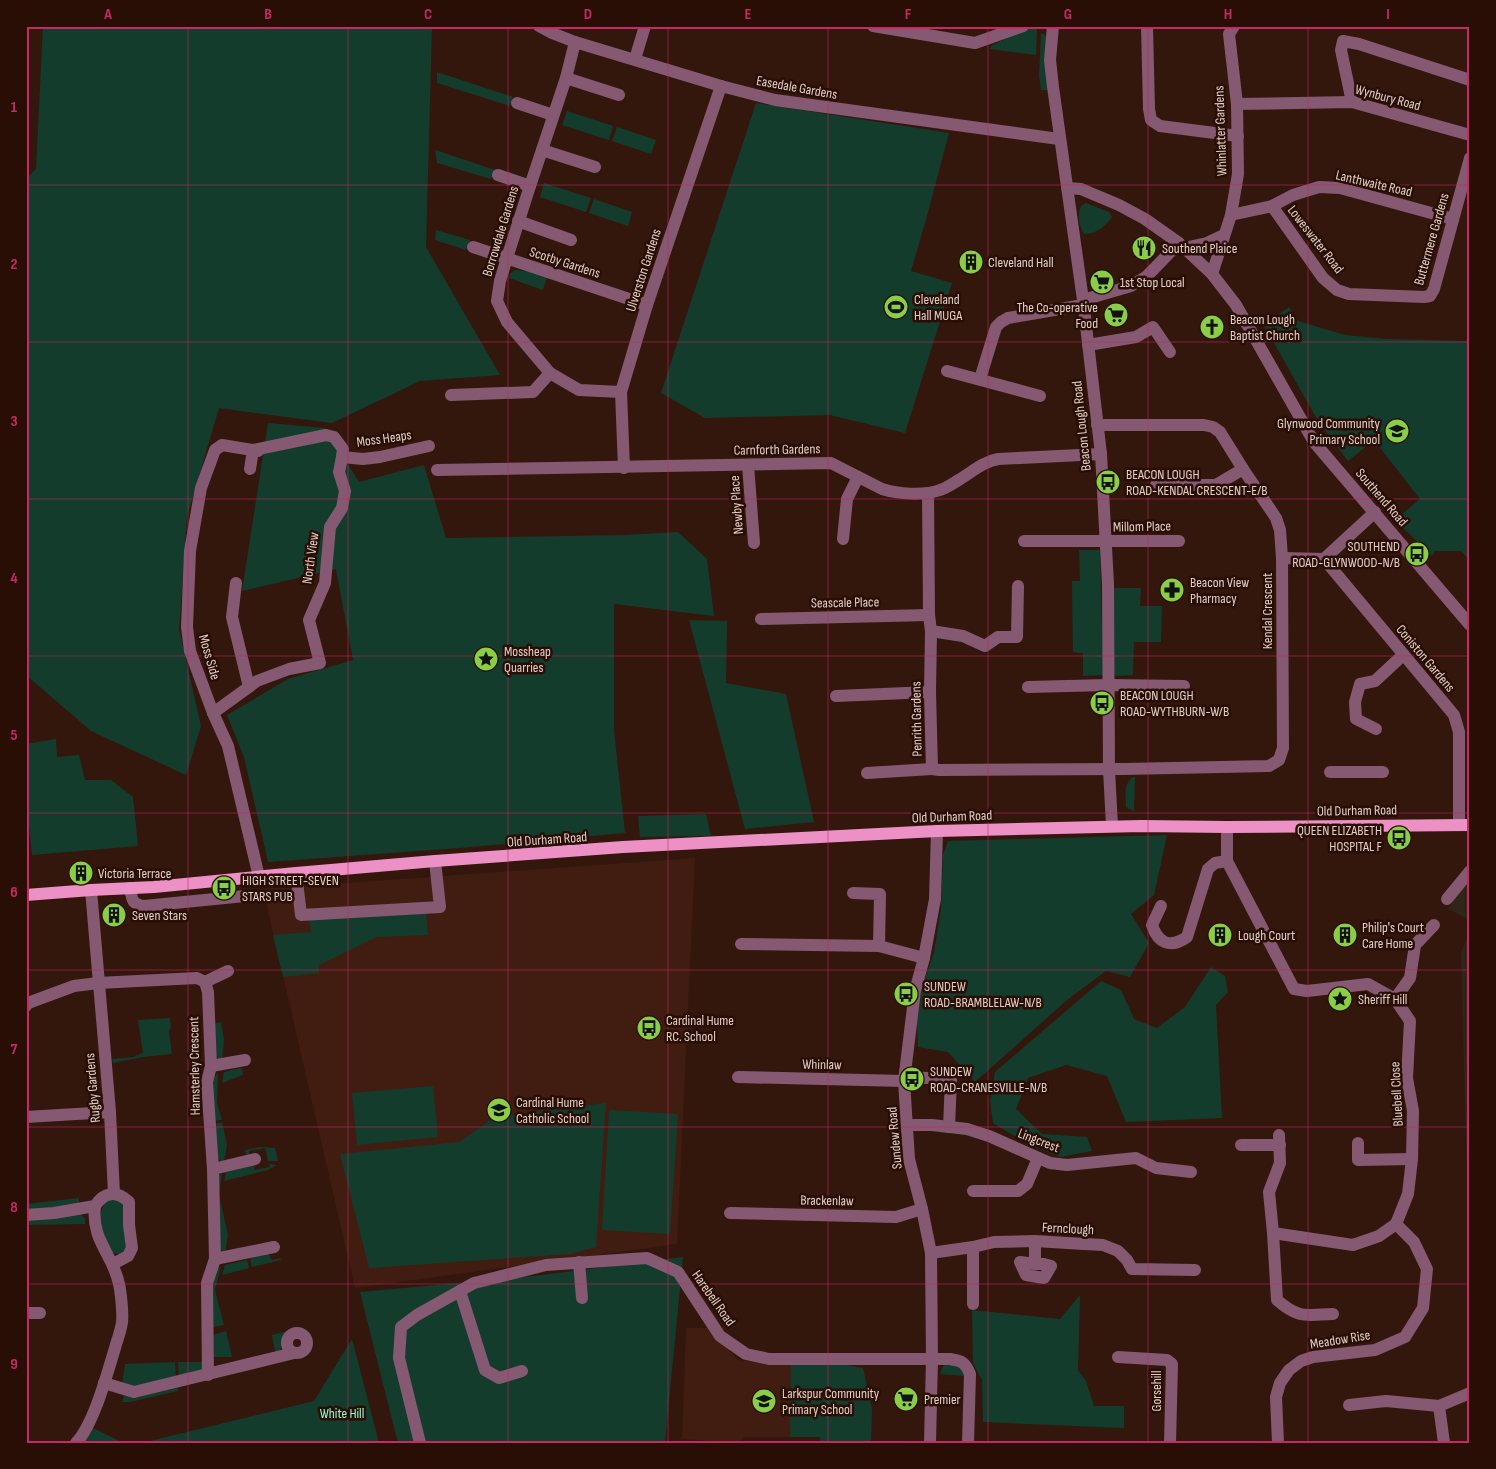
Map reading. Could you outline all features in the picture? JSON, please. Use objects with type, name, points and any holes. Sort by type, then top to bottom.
[{"type":"main road","name":"Old Durham Road","points":[[26,895],[130,888],[435,861],[623,848],[937,831],[1112,826],[1227,828],[1465,825]]},
{"type":"street","name":"Easedale Gardens","points":[[539,26],[576,42],[720,86],[775,100],[1059,139]]},
{"type":"street","points":[[635,59],[645,26]]},
{"type":"street","points":[[873,26],[974,43],[1007,29],[1023,26]]},
{"type":"street","name":"Beacon Lough Road","points":[[1053,26],[1050,60],[1059,139],[1083,302],[1101,454],[1108,584],[1109,770],[1112,826]]},
{"type":"street","points":[[1147,26],[1149,109],[1151,120],[1160,126],[1238,136]]},
{"type":"street","name":"Whinlatter Gardens","points":[[1212,274],[1231,215],[1238,174],[1237,104],[1230,29]]},
{"type":"street","points":[[1352,102],[1341,50],[1344,41],[1359,44],[1470,80]]},
{"type":"street","name":"Borrowdale Gardens","points":[[576,42],[566,78],[518,221],[500,281],[497,301],[507,322],[550,373],[579,390],[621,392]]},
{"type":"street","points":[[566,78],[619,95]]},
{"type":"street","name":"Ulverston Gardens","points":[[624,468],[621,392],[647,305],[720,86]]},
{"type":"street","name":"Wynbury Road","points":[[1237,104],[1352,102],[1470,135]]},
{"type":"street","points":[[517,103],[553,115]]},
{"type":"street","points":[[542,150],[595,167]]},
{"type":"street","name":"Buttermere Gardens","points":[[1337,290],[1349,294],[1424,298],[1430,296],[1434,289],[1470,158]]},
{"type":"street","points":[[498,175],[530,186]]},
{"type":"street","name":"Lanthwaite Road","points":[[1231,215],[1272,206],[1293,194],[1319,187],[1340,188],[1453,219]]},
{"type":"street","name":"Southend Road","points":[[1067,188],[1081,189],[1119,205],[1145,219],[1182,245],[1212,274],[1236,305],[1314,442],[1470,625]]},
{"type":"street","name":"Loweswater Road","points":[[1272,206],[1323,278],[1337,290]]},
{"type":"street","points":[[518,221],[572,240]]},
{"type":"street","points":[[980,379],[996,327],[1001,322],[1008,318],[1083,302],[1131,286],[1147,276],[1182,245],[1207,243],[1224,235]]},
{"type":"street","name":"Scotby Gardens","points":[[473,247],[647,305]]},
{"type":"street","points":[[1088,345],[1136,337],[1153,327],[1170,352]]},
{"type":"street","points":[[947,371],[1040,396]]},
{"type":"street","points":[[451,395],[534,392],[550,373]]},
{"type":"street","name":"Kendal Crescent","points":[[1097,425],[1204,425],[1213,427],[1220,432],[1276,518],[1280,530],[1282,558],[1283,748],[1279,760],[1269,766],[1109,770]]},
{"type":"street","name":"North View","points":[[213,713],[257,680],[289,669],[320,663],[309,620],[325,583],[330,527],[342,508],[344,501],[345,491],[339,472],[343,448],[334,438],[326,435],[261,449]]},
{"type":"street","name":"Moss Side","points":[[259,877],[228,746],[213,713],[190,651],[187,627],[190,551],[201,488],[215,450],[222,445],[261,449]]},
{"type":"street","name":"Moss Heaps","points":[[342,457],[363,459],[380,457],[429,446]]},
{"type":"street","points":[[250,469],[261,449]]},
{"type":"street","name":"Carnforth Gardens","points":[[438,470],[831,464],[891,492],[904,493],[940,490],[956,482],[987,461],[1101,454]]},
{"type":"street","name":"Newby Place","points":[[748,465],[754,543]]},
{"type":"street","points":[[1156,485],[1216,485],[1243,469]]},
{"type":"street","points":[[843,539],[847,500],[858,477]]},
{"type":"street","name":"Penrith Gardens","points":[[928,492],[932,769],[1109,770]]},
{"type":"street","points":[[1282,558],[1324,559],[1375,512]]},
{"type":"street","name":"Millom Place","points":[[1024,541],[1179,541]]},
{"type":"street","name":"Coniston Gardens","points":[[1324,559],[1454,715],[1459,732],[1465,825]]},
{"type":"street","points":[[236,583],[232,617],[249,687]]},
{"type":"street","points":[[931,631],[963,636],[985,646],[998,637],[1017,637],[1018,586]]},
{"type":"street","name":"Seascale Place","points":[[761,619],[929,615]]},
{"type":"street","points":[[1376,729],[1356,720],[1355,702],[1360,684],[1374,681],[1403,655]]},
{"type":"street","points":[[1028,687],[1184,686]]},
{"type":"street","points":[[836,696],[930,692]]},
{"type":"street","points":[[868,773],[932,769]]},
{"type":"street","points":[[1330,772],[1383,772]]},
{"type":"street","name":"Bluebell Close","points":[[1227,828],[1227,861],[1294,989],[1308,991],[1368,984],[1395,999],[1410,1022],[1408,1078],[1413,1111],[1412,1159],[1408,1194],[1396,1224]]},
{"type":"street","name":"Sundew Road","points":[[930,1443],[932,1360],[931,1254],[909,1159],[905,1079],[915,991],[924,958],[935,899],[937,831]]},
{"type":"street","points":[[296,873],[301,915],[440,906],[435,861]]},
{"type":"street","points":[[1161,906],[1152,925],[1154,932],[1164,942],[1173,944],[1179,942],[1186,937],[1208,869],[1215,864],[1227,861]]},
{"type":"street","points":[[1447,899],[1470,871]]},
{"type":"street","points":[[130,888],[132,900],[137,905],[144,906],[245,896]]},
{"type":"street","name":"Rugby Gardens","points":[[91,890],[110,1112],[114,1194]]},
{"type":"street","points":[[853,893],[880,894],[878,946]]},
{"type":"street","points":[[1395,999],[1410,978],[1415,944],[1434,925]]},
{"type":"street","points":[[741,944],[878,946],[924,958]]},
{"type":"street","points":[[26,1006],[28,1003],[74,986],[197,978],[206,982],[228,971]]},
{"type":"street","name":"Hamsterley Crescent","points":[[206,982],[211,1066],[207,1082],[214,1168],[215,1259]]},
{"type":"street","points":[[211,1066],[245,1060]]},
{"type":"street","name":"Whinlaw","points":[[738,1077],[951,1079],[949,1127]]},
{"type":"street","points":[[26,1116],[110,1112]]},
{"type":"street","name":"Lingcrest","points":[[908,1125],[932,1125],[967,1129],[989,1136],[1050,1163],[1067,1165],[1136,1158],[1156,1168],[1191,1172]]},
{"type":"street","points":[[1241,1145],[1280,1140],[1280,1163],[1269,1192],[1277,1300],[1288,1309],[1301,1315],[1333,1314]]},
{"type":"street","points":[[1358,1143],[1358,1160],[1412,1159]]},
{"type":"street","points":[[973,1191],[1018,1191],[1027,1184],[1038,1158]]},
{"type":"street","points":[[214,1168],[255,1160]]},
{"type":"street","points":[[77,1442],[84,1434],[104,1384],[122,1322],[119,1284],[113,1264],[102,1247],[93,1219],[98,1200],[108,1194],[124,1196],[129,1202],[132,1248],[128,1256],[113,1264]]},
{"type":"street","points":[[26,1215],[54,1213],[95,1206]]},
{"type":"street","name":"Brackenlaw","points":[[730,1213],[896,1217],[922,1209]]},
{"type":"street","points":[[1273,1234],[1353,1245],[1379,1236],[1396,1224]]},
{"type":"street","name":"Meadow Rise","points":[[1278,1443],[1276,1397],[1280,1383],[1290,1370],[1301,1361],[1313,1357],[1375,1350],[1405,1337],[1423,1308],[1427,1269],[1414,1242],[1396,1224]]},
{"type":"street","points":[[1035,1241],[1035,1264]]},
{"type":"street","name":"Fernclough","points":[[931,1254],[994,1242],[1035,1241],[1103,1245],[1118,1252],[1127,1260],[1132,1269],[1195,1270]]},
{"type":"street","points":[[208,1375],[206,1283],[215,1259],[274,1247]]},
{"type":"street","points":[[973,1247],[973,1304]]},
{"type":"street","name":"Harebell Road","points":[[420,1443],[399,1358],[401,1327],[417,1315],[474,1283],[546,1265],[647,1258],[678,1272],[720,1336],[746,1354],[769,1359],[950,1359],[961,1361],[967,1366],[970,1374],[968,1443]]},
{"type":"street","points":[[579,1262],[582,1298]]},
{"type":"street","points":[[460,1291],[485,1370],[500,1378],[522,1371]]},
{"type":"street","points":[[26,1313],[40,1313]]},
{"type":"street","points":[[104,1384],[134,1392],[294,1353]]},
{"type":"street","name":"Gorsehill","points":[[1118,1357],[1167,1360],[1172,1364],[1170,1443]]},
{"type":"street","points":[[1349,1405],[1386,1401],[1439,1406],[1470,1393]]},
{"type":"street","points":[[1439,1406],[1444,1443]]},
{"type":"shaded area","name":"Cardinal Hume Catholic School","points":[[695,858],[677,1244],[355,1288],[263,889]]},
{"type":"shaded area","points":[[1470,876],[1470,920],[1448,909]]},
{"type":"shaded area","points":[[1470,932],[1470,1287],[1461,952]]},
{"type":"shaded area","name":"Larkspur Community Primary School","points":[[686,1328],[708,1328],[738,1360],[764,1363],[846,1365],[844,1437],[743,1437],[740,1443],[682,1439]]},
{"type":"green space","points":[[43,26],[432,26],[426,247],[500,375],[420,381],[332,423],[219,408],[187,517],[179,629],[201,726],[186,775],[91,731],[26,675],[26,179],[36,169]]},
{"type":"green space","points":[[1037,28],[1036,55],[990,49],[991,46],[1025,29]]},
{"type":"green space","points":[[1041,33],[1047,38],[1048,90],[1041,90],[1039,76]]},
{"type":"green space","points":[[437,72],[513,97],[510,106],[437,83]]},
{"type":"green space","points":[[756,103],[949,133],[911,271],[952,283],[905,433],[830,415],[705,418],[661,393]]},
{"type":"green space","points":[[567,111],[613,126],[609,140],[562,125]]},
{"type":"green space","points":[[617,127],[656,140],[651,154],[612,141]]},
{"type":"green space","points":[[435,150],[495,170],[491,179],[437,163]]},
{"type":"green space","points":[[544,183],[591,198],[586,212],[540,197]]},
{"type":"green space","points":[[594,199],[632,212],[628,226],[589,213]]},
{"type":"green space","points":[[1086,203],[1109,212],[1112,217],[1100,229],[1084,234],[1080,225],[1079,212]]},
{"type":"green space","points":[[436,230],[470,240],[466,250],[435,240]]},
{"type":"green space","points":[[515,270],[547,277],[543,290],[509,278],[510,274]]},
{"type":"green space","name":"Glynwood Community Primary School","points":[[1289,307],[1298,321],[1345,335],[1386,339],[1466,341],[1470,338],[1470,561],[1461,551],[1435,551],[1432,556],[1395,520],[1420,499],[1374,440],[1348,461],[1318,421],[1264,325]]},
{"type":"green space","points":[[268,423],[325,428],[359,482],[424,465],[446,538],[624,535],[678,532],[707,559],[714,616],[614,604],[614,730],[625,833],[459,848],[268,862],[244,757],[227,715],[288,679],[353,660],[336,569],[242,591]]},
{"type":"green space","points":[[1079,550],[1100,550],[1103,675],[1083,676],[1083,653],[1073,652],[1072,581],[1080,581]]},
{"type":"green space","points":[[1112,588],[1141,588],[1140,606],[1162,606],[1161,642],[1134,642],[1133,675],[1116,676],[1114,673]]},
{"type":"green space","points":[[689,620],[727,621],[726,683],[786,694],[814,822],[745,829]]},
{"type":"green space","points":[[56,739],[57,757],[79,755],[85,780],[111,780],[133,797],[138,846],[32,855],[26,798],[26,744]]},
{"type":"green space","points":[[1135,777],[1134,811],[1126,807],[1126,787]]},
{"type":"green space","points":[[706,814],[711,836],[640,837],[638,816]]},
{"type":"green space","points":[[1167,835],[1154,895],[1131,914],[1149,943],[1130,977],[1106,971],[1067,1000],[975,1082],[948,1052],[918,1047],[917,1023],[922,988],[934,952],[941,909],[943,855],[948,841]]},
{"type":"green space","points":[[426,911],[428,935],[377,937],[319,965],[319,973],[283,977],[273,935],[311,932],[309,919]]},
{"type":"green space","points":[[1211,967],[1225,976],[1228,992],[1216,1005],[1222,1118],[1126,1122],[1107,1076],[1066,1065],[1028,1078],[1016,1109],[1042,1134],[1087,1137],[1092,1151],[1060,1157],[1028,1144],[993,1123],[990,1101],[995,1072],[1101,981],[1121,990],[1134,1019],[1157,1028],[1185,1007]]},
{"type":"green space","points":[[170,1018],[171,1027],[169,1031],[172,1054],[113,1063],[112,1059],[133,1057],[143,1053],[138,1020]]},
{"type":"green space","points":[[221,1022],[224,1040],[222,1061],[216,1055],[213,1024]]},
{"type":"green space","points":[[240,1068],[243,1075],[222,1083],[224,1072]]},
{"type":"green space","points":[[218,1073],[217,1103],[222,1120],[213,1121],[212,1089]]},
{"type":"green space","points":[[433,1086],[438,1137],[357,1145],[352,1093]]},
{"type":"green space","points":[[606,1103],[596,1247],[571,1254],[369,1268],[340,1154],[459,1142],[495,1117]]},
{"type":"green space","points":[[609,1110],[678,1114],[670,1234],[602,1230]]},
{"type":"green space","points":[[222,1122],[227,1145],[224,1162],[218,1159],[214,1124]]},
{"type":"green space","points":[[261,1147],[275,1148],[278,1161],[268,1161],[265,1148],[249,1151],[247,1157],[245,1150]]},
{"type":"green space","points":[[269,1164],[277,1165],[268,1170],[224,1181],[226,1172],[254,1165],[255,1170],[270,1167]]},
{"type":"green space","points":[[222,1173],[219,1195],[228,1235],[225,1253],[221,1250],[219,1242],[217,1177]]},
{"type":"green space","points":[[79,1198],[79,1204],[26,1211],[26,1204]]},
{"type":"green space","points":[[111,1199],[123,1202],[127,1247],[120,1255],[111,1252],[101,1226],[103,1207],[106,1201]]},
{"type":"green space","points":[[80,1213],[85,1219],[85,1224],[26,1225],[26,1219]]},
{"type":"green space","points":[[268,1253],[272,1260],[280,1258],[281,1260],[252,1267],[250,1258]]},
{"type":"green space","points":[[683,1257],[665,1443],[398,1443],[360,1292],[534,1276]]},
{"type":"green space","points":[[247,1260],[249,1268],[222,1275],[225,1265]]},
{"type":"green space","points":[[221,1266],[215,1290],[224,1325],[213,1327],[212,1285],[214,1277]]},
{"type":"green space","points":[[1080,1295],[1078,1370],[1086,1381],[1094,1406],[1124,1406],[1124,1428],[983,1422],[982,1380],[973,1363],[972,1310],[1060,1319]]},
{"type":"green space","points":[[226,1331],[232,1357],[214,1357],[213,1335]]},
{"type":"green space","points":[[288,1331],[283,1337],[280,1350],[276,1356],[272,1335]]},
{"type":"green space","name":"White Hill","points":[[352,1339],[379,1443],[142,1443],[314,1401]]},
{"type":"green space","points":[[175,1362],[176,1379],[136,1387],[122,1385],[125,1364]]},
{"type":"green space","points":[[178,1362],[205,1362],[202,1372],[179,1379]]},
{"type":"green space","points":[[791,1363],[846,1365],[863,1368],[872,1409],[871,1443],[820,1443],[820,1437],[790,1437]]},
{"type":"green space","points":[[948,1364],[959,1367],[965,1376],[940,1374],[943,1366]]},
{"type":"green space","points":[[178,1387],[178,1391],[130,1402],[122,1402],[124,1394],[151,1394]]},
{"type":"green space","points":[[89,1426],[124,1443],[77,1443]]},
{"type":"place","name":"Southend Plaice","points":[[1144,248]]},
{"type":"place","name":"Cleveland Hall","points":[[971,262]]},
{"type":"place","name":"1st Stop Local","points":[[1102,282]]},
{"type":"place","name":"Cleveland Hall MUGA","points":[[896,307]]},
{"type":"place","name":"The Co-operative Food","points":[[1116,315]]},
{"type":"place","name":"Beacon Lough Baptist Church","points":[[1212,327]]},
{"type":"place","name":"Glynwood Community Primary School","points":[[1397,431]]},
{"type":"place","name":"BEACON LOUGH ROAD-KENDAL CRESCENT-E/B","points":[[1108,482]]},
{"type":"place","name":"SOUTHEND ROAD-GLYNWOOD-N/B","points":[[1417,554]]},
{"type":"place","name":"Beacon View Pharmacy","points":[[1172,590]]},
{"type":"place","name":"Mossheap Quarries","points":[[486,659]]},
{"type":"place","name":"BEACON LOUGH ROAD-WYTHBURN-W/B","points":[[1102,703]]},
{"type":"place","name":"QUEEN ELIZABETH HOSPITAL F","points":[[1399,838]]},
{"type":"place","name":"Victoria Terrace","points":[[81,873]]},
{"type":"place","name":"HIGH STREET-SEVEN STARS PUB","points":[[224,888]]},
{"type":"place","name":"Seven Stars","points":[[114,915]]},
{"type":"place","name":"Lough Court","points":[[1220,935]]},
{"type":"place","name":"Philip's Court Care Home","points":[[1345,935]]},
{"type":"place","name":"SUNDEW ROAD-BRAMBLELAW-N/B","points":[[906,994]]},
{"type":"place","name":"Sheriff Hill","points":[[1340,999]]},
{"type":"place","name":"Cardinal Hume RC. School","points":[[649,1028]]},
{"type":"place","name":"SUNDEW ROAD-CRANESVILLE-N/B","points":[[912,1079]]},
{"type":"place","name":"Cardinal Hume Catholic School","points":[[499,1110]]},
{"type":"place","name":"Premier","points":[[906,1399]]},
{"type":"place","name":"Larkspur Community Primary School","points":[[764,1401]]}]
